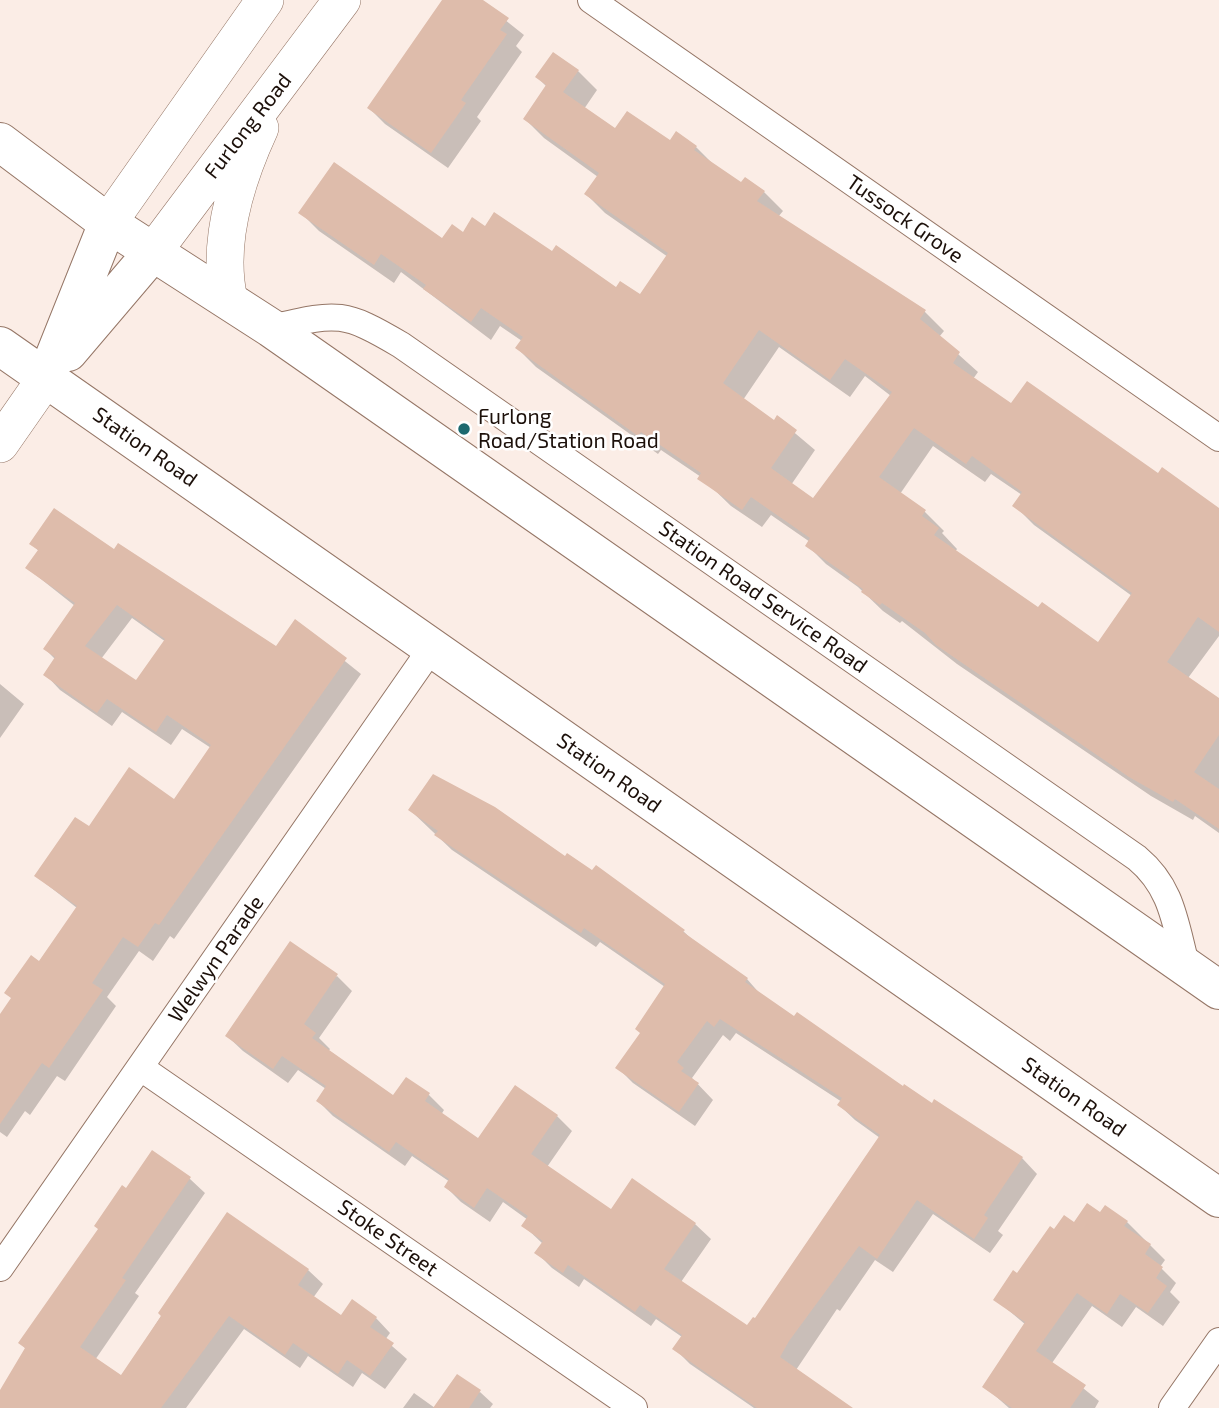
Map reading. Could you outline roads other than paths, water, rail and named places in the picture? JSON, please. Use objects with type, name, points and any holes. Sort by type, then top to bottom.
[{"type":"main road","points":[[46,378],[108,223],[265,0]]},
{"type":"main road","name":"Furlong Road","points":[[153,252],[189,201],[277,92],[342,0]]},
{"type":"main road","points":[[229,300],[223,272],[226,236],[251,148],[277,92]]},
{"type":"main road","points":[[0,142],[108,223],[271,328],[1219,990]]},
{"type":"main road","points":[[0,444],[46,378],[153,252]]},
{"type":"main road","name":"Station Road","points":[[0,346],[1219,1198]]},
{"type":"street","name":"Tussock Grove","points":[[591,0],[1219,438]]},
{"type":"street","name":"Station Road Service Road","points":[[271,328],[325,315],[359,320],[401,345],[1137,858],[1160,880],[1168,895],[1186,968]]},
{"type":"street","name":"Welwyn Parade","points":[[0,1268],[431,649]]},
{"type":"street","name":"Stoke Street","points":[[141,1068],[634,1408]]},
{"type":"street","points":[[1172,1408],[1219,1341]]},
{"type":"place","name":"Furlong Road/Station Road","points":[[464,429]]}]
